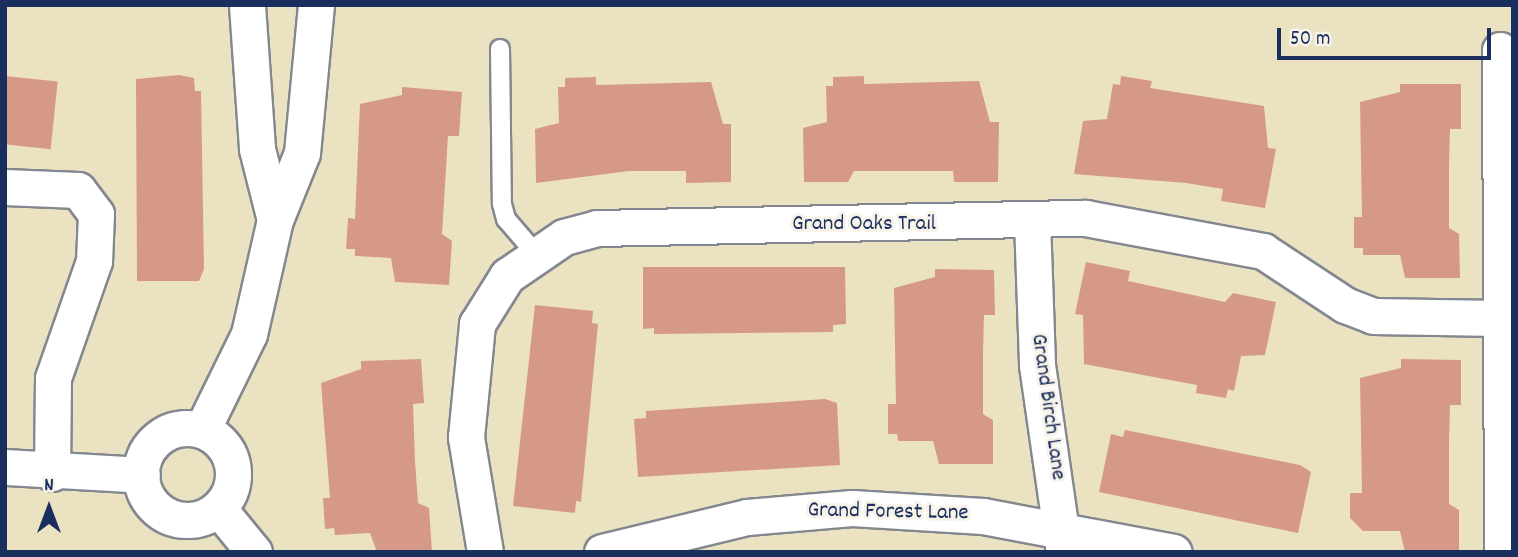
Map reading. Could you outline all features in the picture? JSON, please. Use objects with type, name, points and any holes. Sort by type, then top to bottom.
[{"type":"street","points":[[247,5],[257,149],[275,220]]},
{"type":"street","points":[[202,430],[249,334],[275,220],[302,153],[316,5]]},
{"type":"street","points":[[1500,50],[1502,552]]},
{"type":"street","points":[[5,187],[78,190],[96,214],[94,261],[53,378],[52,473]]},
{"type":"street","name":"Grand Oaks Trail","points":[[485,552],[466,437],[469,354],[489,298],[536,254],[597,228],[1086,218],[1263,251],[1345,305],[1373,316],[1500,318]]},
{"type":"street","name":"Grand Birch Lane","points":[[1032,220],[1037,365],[1064,540]]},
{"type":"street","points":[[202,430],[217,438],[233,465],[233,481],[218,508],[204,516],[172,517],[148,498],[142,475],[145,456],[163,435],[202,430]]},
{"type":"street","points":[[5,467],[52,473],[142,475]]},
{"type":"street","points":[[218,508],[254,552]]},
{"type":"street","name":"Grand Forest Lane","points":[[602,552],[692,528],[803,510],[939,511],[1064,540],[1174,552]]},
{"type":"lane","points":[[500,49],[502,204],[506,219],[536,254]]},
{"type":"building","points":[[179,75],[194,78],[195,91],[201,91],[204,269],[199,281],[137,281],[136,79]]},
{"type":"building","points":[[5,76],[58,82],[51,149],[5,144]]},
{"type":"building","points":[[864,76],[864,84],[979,81],[990,122],[999,122],[998,182],[954,182],[953,171],[854,171],[848,182],[804,182],[803,128],[827,122],[826,86],[833,86],[833,77]]},
{"type":"building","points":[[1121,76],[1152,81],[1150,88],[1264,106],[1268,148],[1276,149],[1265,208],[1221,201],[1223,189],[1186,183],[1074,174],[1083,121],[1107,119],[1113,84],[1120,85]]},
{"type":"building","points":[[596,77],[596,85],[711,82],[723,124],[731,124],[731,182],[686,183],[686,171],[629,171],[536,183],[535,129],[559,123],[558,87],[565,87],[565,78]]},
{"type":"building","points":[[1400,84],[1461,84],[1461,129],[1450,129],[1449,166],[1449,228],[1459,234],[1460,278],[1405,278],[1400,255],[1363,255],[1363,248],[1354,248],[1354,217],[1362,217],[1360,102],[1400,92]]},
{"type":"building","points":[[402,87],[462,92],[459,136],[448,136],[442,234],[452,241],[449,285],[395,282],[391,258],[355,256],[355,249],[346,249],[348,218],[355,219],[360,104],[402,95]]},
{"type":"building","points":[[1086,262],[1130,271],[1128,281],[1225,302],[1233,293],[1276,302],[1265,355],[1241,356],[1234,391],[1228,389],[1226,398],[1196,393],[1197,385],[1084,364],[1083,315],[1075,314]]},
{"type":"building","points":[[643,267],[845,267],[846,324],[833,325],[833,332],[654,334],[654,328],[643,329]]},
{"type":"building","points":[[935,269],[994,270],[995,315],[984,315],[983,352],[983,414],[993,420],[993,464],[939,464],[933,441],[898,441],[897,434],[888,434],[888,404],[896,404],[894,288],[935,277]]},
{"type":"building","points":[[535,305],[593,311],[592,323],[598,324],[581,502],[576,501],[575,513],[513,506]]},
{"type":"building","points":[[421,359],[424,403],[413,404],[415,461],[418,503],[429,508],[432,552],[377,552],[370,533],[335,535],[334,528],[325,529],[323,498],[330,498],[321,383],[361,369],[361,361]]},
{"type":"building","points":[[1401,359],[1461,360],[1461,405],[1450,405],[1449,442],[1449,504],[1459,510],[1459,552],[1405,552],[1400,531],[1363,531],[1350,518],[1350,493],[1362,493],[1360,378],[1401,368]]},
{"type":"building","points":[[825,399],[837,403],[840,465],[638,477],[634,419],[646,418],[646,411]]},
{"type":"building","points":[[1125,430],[1300,465],[1311,472],[1298,533],[1099,492],[1111,434],[1123,437]]}]
